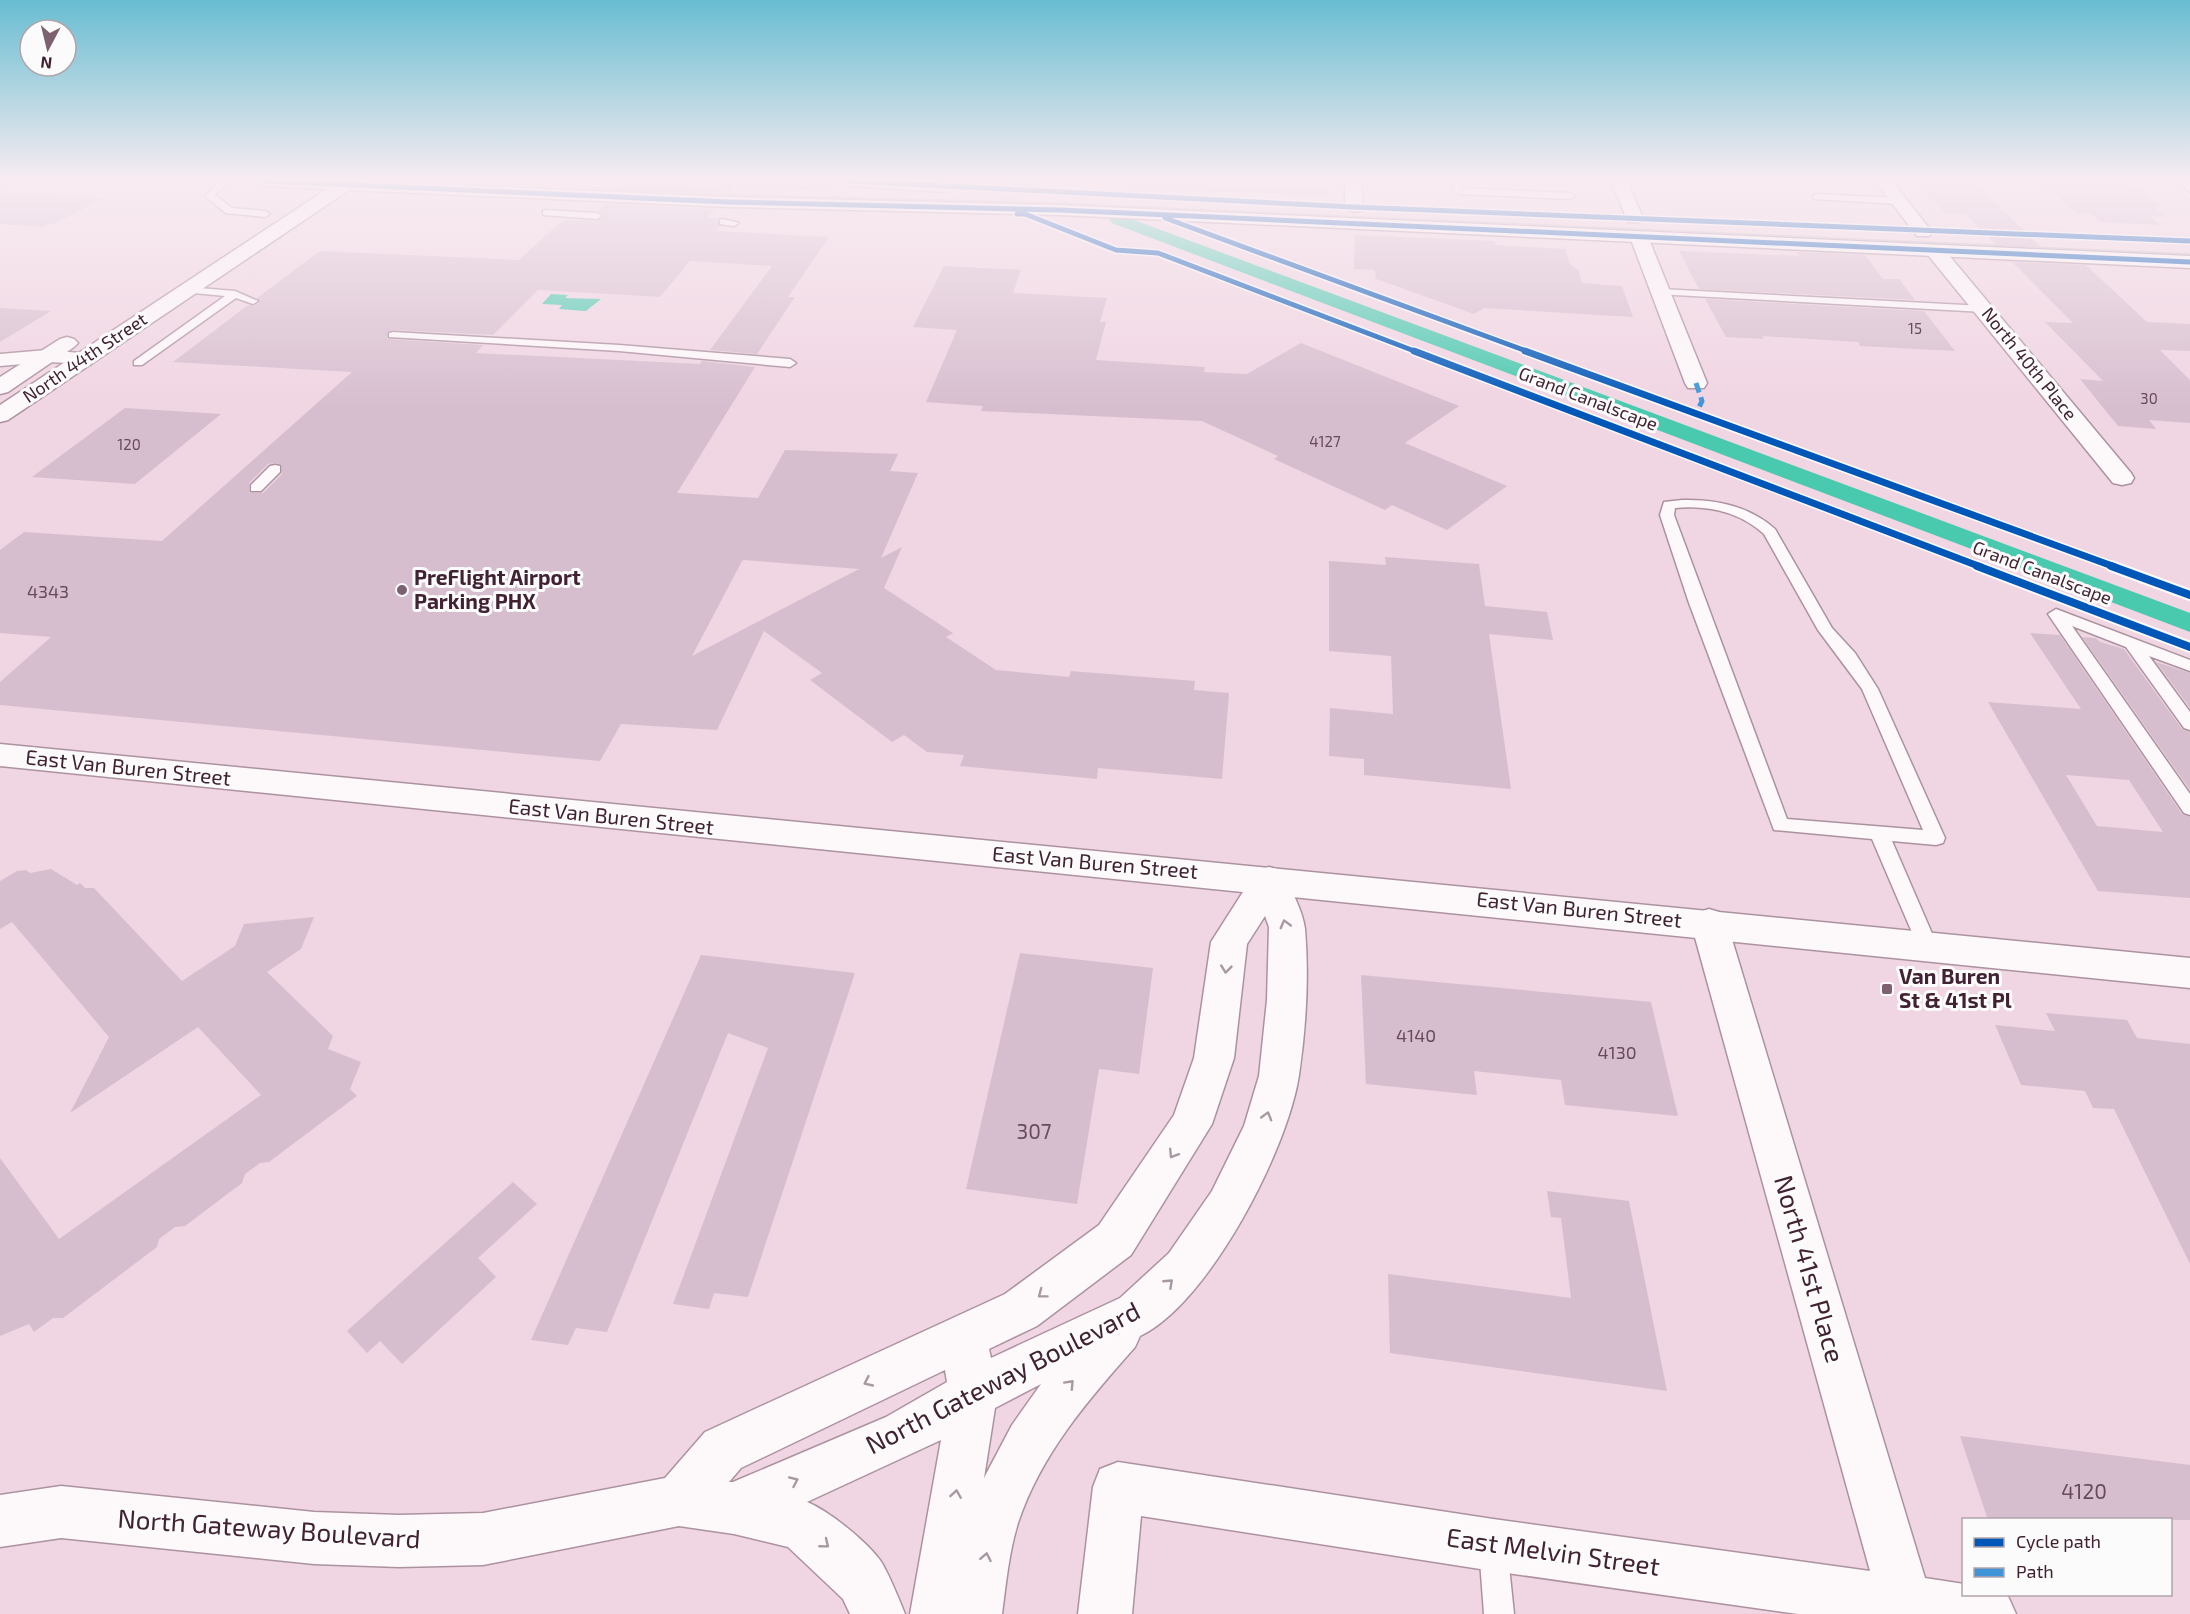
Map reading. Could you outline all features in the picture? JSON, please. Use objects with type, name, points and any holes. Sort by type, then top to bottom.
[{"type":"main road","name":"North 44th Street","points":[[0,415],[238,256]]},
{"type":"main road","points":[[1647,256],[1696,383]]},
{"type":"main road","name":"North 40th Place","points":[[1939,256],[2122,478]]},
{"type":"main road","points":[[2058,256],[2190,262]]},
{"type":"main road","name":"North 44th Street","points":[[0,387],[83,333]]},
{"type":"main road","points":[[0,346],[27,348],[47,356]]},
{"type":"main road","points":[[0,360],[47,356],[83,359]]},
{"type":"main road","name":"East Van Buren Street","points":[[0,755],[1709,923],[2190,973]]},
{"type":"main road","points":[[679,1501],[723,1450],[1021,1310],[1115,1240],[1148,1193],[1191,1124],[1214,1058],[1229,942],[1269,880]]},
{"type":"main road","name":"North Gateway Boulevard","points":[[0,1521],[61,1512],[314,1538],[399,1541],[483,1539],[679,1501],[734,1508],[903,1434],[973,1394],[1136,1314],[1185,1269],[1227,1206],[1264,1129],[1279,1076],[1286,1000],[1287,933],[1269,880]]},
{"type":"main road","name":"North 41st Place","points":[[1709,923],[1907,1607]]},
{"type":"main road","points":[[975,1614],[992,1526],[1014,1470],[1039,1423],[1064,1391],[1136,1314]]},
{"type":"main road","points":[[937,1614],[973,1394],[964,1337]]},
{"type":"main road","name":"East Melvin Street","points":[[1105,1614],[1118,1487],[1907,1607],[1989,1614]]},
{"type":"main road","points":[[734,1508],[801,1525],[834,1551],[862,1580],[878,1614]]},
{"type":"lane","points":[[187,290],[235,294],[254,301]]},
{"type":"lane","points":[[1660,292],[1983,309]]},
{"type":"lane","points":[[138,363],[235,294]]},
{"type":"lane","points":[[393,335],[619,348],[790,363]]},
{"type":"lane","points":[[152,352],[173,354]]},
{"type":"lane","points":[[256,488],[275,469]]},
{"type":"lane","points":[[1683,503],[1737,510],[1760,521],[1770,532],[1826,630],[1849,657],[1870,689],[1936,838],[1879,833],[1780,825],[1697,603],[1667,515],[1669,505],[1683,503]]},
{"type":"lane","points":[[2190,666],[2056,614],[2190,808]]},
{"type":"lane","points":[[2132,644],[2190,724]]},
{"type":"lane","points":[[1879,833],[1927,945]]},
{"type":"lane","points":[[1493,1545],[1499,1614]]},
{"type":"shaded area","points":[[551,294],[568,295],[565,298],[601,299],[586,311],[559,309],[562,305],[542,304]]},
{"type":"building","points":[[313,256],[438,256],[519,260],[523,256],[816,256],[788,297],[795,297],[757,354],[710,350],[772,266],[690,261],[660,297],[538,290],[493,335],[393,330],[387,332],[387,339],[483,345],[476,353],[700,364],[702,361],[755,367],[677,493],[758,498],[785,450],[898,454],[890,471],[918,473],[881,558],[902,547],[884,588],[953,633],[946,637],[996,670],[1069,677],[1071,671],[1195,681],[1194,690],[1229,693],[1222,779],[1098,768],[1097,779],[960,766],[964,755],[927,752],[904,735],[892,742],[810,680],[822,673],[764,631],[717,730],[621,724],[600,761],[0,705],[0,682],[51,637],[0,633],[0,550],[24,532],[162,541],[352,372],[173,362],[248,305],[254,306],[259,303],[257,298]],"holes":[[[268,464],[282,465],[282,474],[263,493],[249,493],[249,483]],[[744,560],[859,569],[692,656]]]},
{"type":"building","points":[[1354,256],[1567,256],[1570,264],[1578,270],[1582,283],[1622,286],[1633,317],[1484,308],[1474,314],[1376,279],[1375,270],[1354,269]]},
{"type":"building","points":[[1682,256],[1866,256],[1883,279],[1899,279],[1915,300],[1699,289]]},
{"type":"building","points":[[2012,262],[2086,265],[2147,322],[2190,324],[2190,351],[2160,350],[2190,380],[2190,423],[2149,420],[2156,429],[2118,426],[2080,379],[2103,381],[2045,322],[2073,323]]},
{"type":"building","points":[[944,266],[1021,270],[1013,293],[1107,298],[1100,322],[1106,322],[1096,360],[1205,367],[1204,372],[1247,374],[1301,343],[1459,406],[1405,443],[1507,486],[1447,530],[1392,505],[1385,510],[1274,459],[1278,456],[1202,421],[981,411],[983,406],[926,402],[957,330],[913,327]]},
{"type":"building","points":[[1705,299],[1924,311],[1955,351],[1860,346],[1858,342],[1762,336],[1764,339],[1726,337]]},
{"type":"building","points":[[0,308],[51,311],[0,342]]},
{"type":"building","points":[[125,408],[221,414],[135,484],[32,477]]},
{"type":"building","points":[[1385,557],[1479,564],[1485,606],[1547,612],[1553,640],[1489,634],[1511,789],[1364,775],[1364,759],[1329,756],[1330,708],[1393,714],[1391,656],[1329,651],[1329,561],[1386,565]]},
{"type":"building","points":[[2030,633],[2060,635],[2182,814],[2190,817],[2190,898],[2098,891],[1988,702],[2081,709]],"holes":[[[2066,775],[2129,780],[2163,832],[2097,826]]]},
{"type":"building","points":[[2082,637],[2096,638],[2100,642],[2124,649],[2182,729],[2190,732],[2190,790]]},
{"type":"building","points":[[2156,662],[2190,673],[2190,708]]},
{"type":"building","points":[[51,869],[77,885],[80,883],[85,888],[94,888],[182,981],[235,946],[244,924],[314,917],[301,949],[267,972],[333,1036],[328,1049],[361,1062],[350,1089],[357,1096],[269,1162],[260,1163],[245,1174],[242,1183],[185,1226],[175,1227],[159,1239],[157,1247],[63,1318],[53,1318],[34,1332],[29,1324],[0,1336],[0,1158],[59,1239],[261,1095],[198,1027],[70,1113],[109,1037],[12,922],[0,929],[0,881],[17,871],[26,870],[30,873]]},
{"type":"building","points":[[1020,953],[1153,968],[1139,1074],[1099,1069],[1077,1204],[966,1189]]},
{"type":"building","points":[[701,955],[855,973],[748,1297],[714,1293],[709,1309],[673,1304],[768,1048],[728,1033],[607,1332],[576,1328],[568,1345],[531,1340]]},
{"type":"building","points":[[1361,975],[1651,1002],[1678,1116],[1565,1105],[1561,1080],[1474,1071],[1477,1095],[1366,1084]]},
{"type":"building","points":[[2046,1013],[2127,1020],[2137,1038],[2190,1044],[2190,1264],[2114,1109],[2093,1108],[2085,1091],[2021,1085],[1995,1025],[2055,1031]]},
{"type":"building","points":[[513,1182],[537,1204],[478,1258],[496,1277],[402,1364],[380,1341],[367,1353],[347,1331]]},
{"type":"building","points":[[1547,1191],[1629,1201],[1667,1391],[1390,1353],[1388,1274],[1571,1298],[1561,1218],[1551,1217]]},
{"type":"building","points":[[1960,1436],[2190,1465],[2190,1520],[2172,1520],[2172,1518],[1987,1518]]},
{"type":"waterway","points":[[1217,256],[2190,623]]},
{"type":"marked path","points":[[1696,383],[1702,401],[1696,414]]},
{"type":"cycle path","name":"Grand Canalscape","points":[[1167,256],[2190,647]]},
{"type":"cycle path","points":[[1269,256],[2190,595]]},
{"type":"cycle path","points":[[2067,256],[2190,262]]},
{"type":"place","name":"PreFlight Airport Parking PHX","points":[[402,590]]},
{"type":"place","name":"Van Buren St & 41st Pl","points":[[1887,989]]}]
